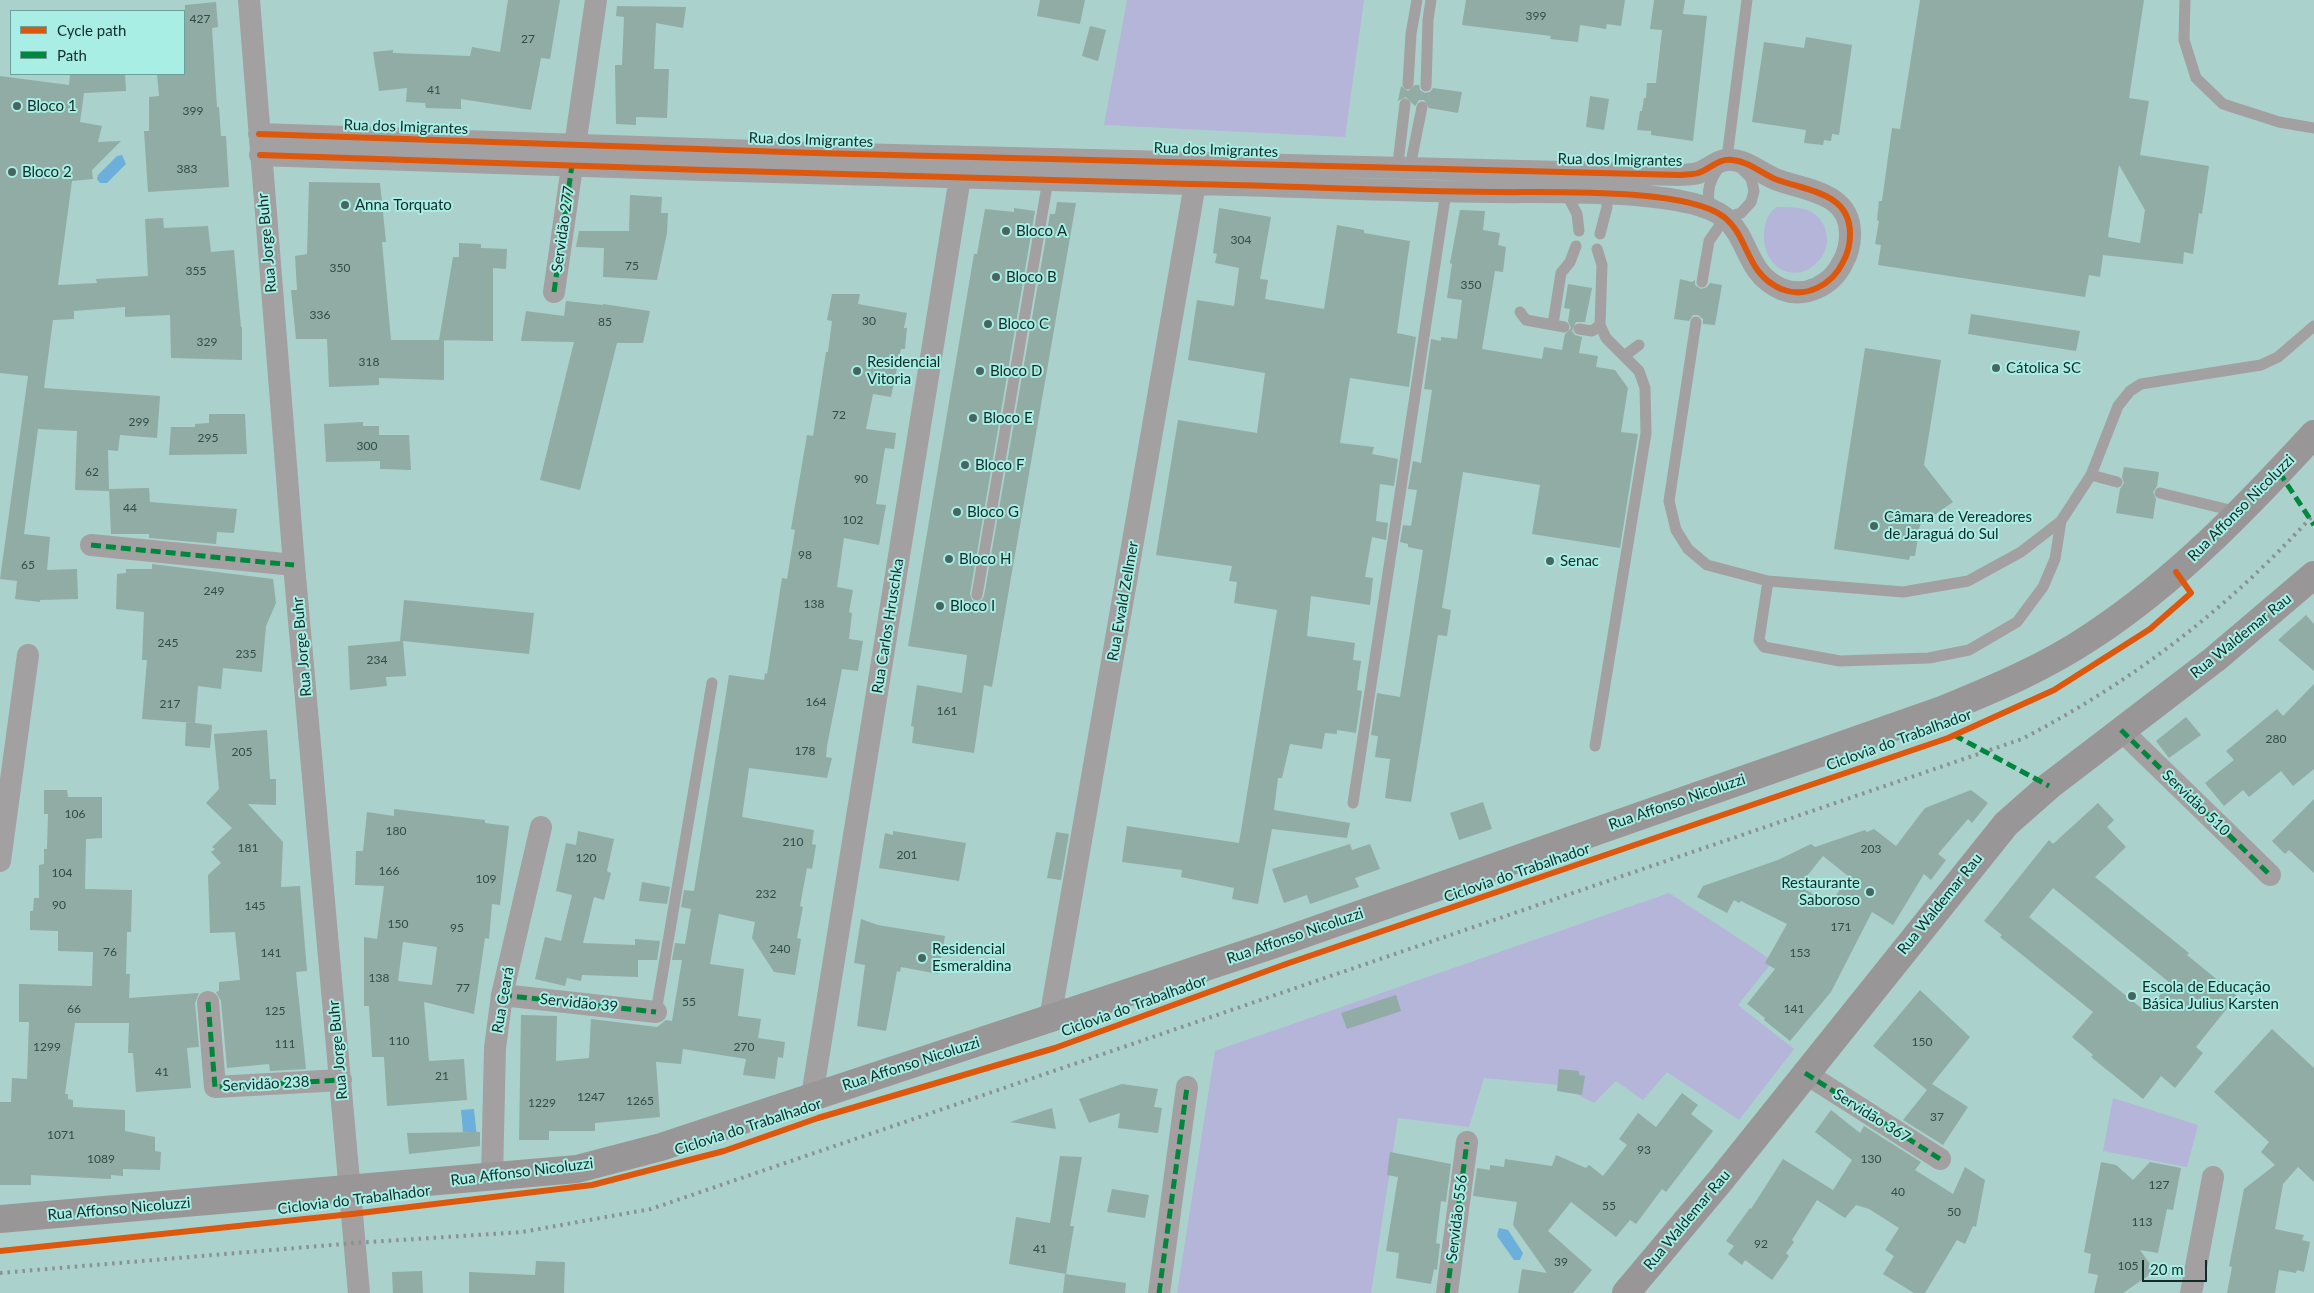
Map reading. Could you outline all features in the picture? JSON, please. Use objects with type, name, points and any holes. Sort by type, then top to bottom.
[{"type":"street","name":"Rua Jorge Buhr","points":[[248,0],[294,565],[359,1293]]},
{"type":"street","name":"Servidão 277","points":[[554,292],[596,0]]},
{"type":"street","name":"Rua dos Imigrantes","points":[[259,145],[962,167],[1403,175],[1605,184],[1693,202],[1708,207],[1725,218],[1739,237],[1754,268],[1765,279],[1781,289],[1798,293],[1813,290],[1828,281],[1842,266],[1850,247],[1850,225],[1844,210],[1833,200],[1818,191],[1773,178],[1740,161],[1727,158],[1699,173],[1605,184],[1566,194],[1446,192],[1403,175],[1195,184],[1048,180],[962,167]]},
{"type":"street","name":"Rua Carlos Hruschka","points":[[812,1096],[962,167]]},
{"type":"street","name":"Rua Ewald Zellmer","points":[[1050,1019],[1195,184]]},
{"type":"street","name":"Rua Affonso Nicoluzzi","points":[[0,1219],[492,1177],[577,1168],[620,1159],[1278,943],[1942,710],[1992,690],[2046,663],[2092,636],[2176,572],[2240,512],[2314,434]]},
{"type":"street","points":[[91,545],[294,565]]},
{"type":"street","name":"Rua Waldemar Rau","points":[[1626,1293],[2006,824],[2028,803],[2215,659],[2314,575]]},
{"type":"street","points":[[0,861],[28,655]]},
{"type":"street","name":"Servidão 510","points":[[2121,730],[2270,875]]},
{"type":"street","name":"Rua Ceará","points":[[492,1177],[495,1048],[502,995],[541,827]]},
{"type":"street","name":"Servidão 39","points":[[502,995],[656,1012]]},
{"type":"street","name":"Servidão 238","points":[[208,1002],[215,1087],[341,1080]]},
{"type":"street","name":"Servidão 367","points":[[1805,1073],[1940,1158]]},
{"type":"street","points":[[1159,1293],[1187,1087]]},
{"type":"street","name":"Servidão 556","points":[[1447,1293],[1467,1142]]},
{"type":"street","points":[[2191,1293],[2213,1177]]},
{"type":"lane","points":[[1408,84],[1417,0]]},
{"type":"lane","points":[[1426,86],[1428,20],[1431,0]]},
{"type":"lane","points":[[1725,218],[1709,201],[1708,193],[1712,177],[1727,158],[1746,0]]},
{"type":"lane","points":[[2185,0],[2184,40],[2196,78],[2223,104],[2278,122],[2314,128]]},
{"type":"lane","points":[[1403,175],[1405,104]]},
{"type":"lane","points":[[1403,175],[1422,107]]},
{"type":"lane","points":[[1702,282],[1709,241],[1725,218],[1742,213],[1751,202],[1754,191],[1752,178],[1727,158]]},
{"type":"lane","points":[[977,595],[1048,180]]},
{"type":"lane","points":[[1600,234],[1608,207],[1605,184]]},
{"type":"lane","points":[[1353,803],[1446,192]]},
{"type":"lane","points":[[1566,194],[1577,214],[1579,231]]},
{"type":"lane","points":[[1520,312],[1526,320],[1559,325],[1561,273],[1570,262],[1576,246]]},
{"type":"lane","points":[[1595,746],[1646,433],[1645,388],[1639,371],[1606,338],[1600,325],[1602,265],[1597,249]]},
{"type":"lane","points":[[1696,322],[1669,501],[1676,530],[1688,549],[1707,564],[1768,581],[1903,592],[1968,581],[2021,552],[2061,521],[2092,475],[2118,406],[2130,391],[2141,384],[2261,365],[2278,357],[2314,326]]},
{"type":"lane","points":[[1579,329],[1592,331],[1600,325]]},
{"type":"lane","points":[[1624,356],[1639,345]]},
{"type":"lane","points":[[2092,475],[2117,482]]},
{"type":"lane","points":[[2160,493],[2240,512]]},
{"type":"lane","points":[[1768,581],[1759,640],[1764,647],[1840,661],[1929,658],[1969,650],[2017,622],[2044,587],[2056,559],[2061,521]]},
{"type":"lane","points":[[656,1012],[712,683]]},
{"type":"shaded area","points":[[1127,0],[1364,0],[1345,137],[1104,125]]},
{"type":"shaded area","points":[[122,155],[126,164],[107,183],[100,183],[97,179],[98,175],[117,156]]},
{"type":"shaded area","points":[[1777,207],[1794,207],[1811,212],[1822,222],[1825,229],[1827,244],[1825,251],[1821,258],[1811,267],[1801,272],[1790,272],[1781,269],[1773,262],[1767,252],[1764,240],[1765,226],[1769,215]]},
{"type":"shaded area","points":[[1669,893],[1773,961],[1738,1005],[1794,1049],[1739,1120],[1667,1072],[1643,1100],[1616,1081],[1594,1103],[1560,1085],[1484,1078],[1469,1127],[1398,1118],[1371,1293],[1177,1293],[1215,1051]]},
{"type":"shaded area","points":[[2113,1098],[2198,1125],[2187,1167],[2103,1151]]},
{"type":"shaded area","points":[[474,1109],[477,1138],[470,1138],[469,1132],[463,1132],[461,1110]]},
{"type":"shaded area","points":[[1499,1228],[1508,1230],[1523,1253],[1520,1260],[1514,1260],[1497,1236]]},
{"type":"building","points":[[508,0],[560,0],[550,59],[541,58],[531,110],[461,99],[461,109],[426,108],[425,103],[406,102],[407,88],[379,91],[373,52],[393,50],[393,53],[470,56],[472,47],[500,52]]},
{"type":"building","points":[[1040,0],[1085,0],[1080,24],[1037,16]]},
{"type":"building","points":[[1466,0],[1625,0],[1621,26],[1607,24],[1606,29],[1580,25],[1578,42],[1550,39],[1551,36],[1462,25]]},
{"type":"building","points":[[1654,0],[1685,0],[1683,14],[1707,16],[1693,141],[1651,135],[1651,131],[1637,130],[1640,111],[1642,111],[1644,98],[1646,98],[1647,83],[1656,83],[1662,30],[1650,29]]},
{"type":"building","points":[[1920,0],[2144,0],[2129,98],[2149,101],[2140,155],[2209,166],[2202,214],[2199,213],[2193,254],[2184,252],[2183,264],[2103,255],[2100,277],[2089,275],[2085,297],[1878,265],[1881,245],[1875,244],[1879,221],[1877,220],[1879,201],[1882,201],[1892,128],[1900,129]],"holes":[[[2119,165],[2145,210],[2140,243],[2108,237]]]},
{"type":"building","points":[[216,2],[218,27],[212,28],[217,107],[219,107],[221,136],[226,136],[229,187],[148,192],[144,131],[149,131],[149,97],[159,96],[157,75],[185,75],[185,5]]},
{"type":"building","points":[[617,6],[686,7],[683,28],[656,23],[654,69],[669,69],[667,118],[636,117],[636,125],[616,124],[615,65],[622,65],[624,17],[616,16]]},
{"type":"building","points":[[1090,26],[1106,30],[1098,61],[1082,56]]},
{"type":"building","points":[[1806,37],[1852,45],[1839,135],[1832,134],[1831,141],[1824,140],[1823,145],[1804,143],[1806,130],[1752,122],[1764,42],[1804,48]]},
{"type":"building","points":[[70,75],[125,75],[126,91],[84,93],[80,122],[102,126],[98,142],[121,141],[92,170],[93,179],[72,181],[58,285],[97,283],[96,279],[148,276],[145,219],[163,218],[164,228],[208,226],[211,252],[234,250],[242,327],[242,360],[171,358],[170,315],[125,317],[125,307],[74,311],[74,319],[53,320],[44,388],[160,396],[157,438],[120,435],[118,451],[108,450],[109,491],[75,490],[77,431],[38,429],[24,534],[50,537],[47,570],[77,569],[78,599],[40,600],[40,602],[15,599],[17,581],[0,579],[28,376],[0,373],[0,76],[69,85]]},
{"type":"building","points":[[1415,85],[1419,85],[1420,90],[1425,93],[1430,92],[1433,88],[1462,92],[1458,113],[1429,108],[1424,100],[1419,100],[1415,106],[1406,97],[1398,101],[1401,86],[1408,91]]},
{"type":"building","points":[[1590,96],[1609,99],[1604,130],[1586,127]]},
{"type":"building","points":[[309,182],[380,183],[386,242],[382,242],[391,340],[444,340],[444,380],[379,378],[379,385],[329,387],[327,339],[296,339],[291,290],[297,290],[295,256],[307,254]]},
{"type":"building","points":[[630,195],[662,197],[661,213],[668,213],[667,233],[657,280],[603,277],[604,248],[576,247],[579,231],[629,231]]},
{"type":"building","points":[[1057,202],[1076,203],[992,687],[984,685],[974,753],[912,743],[914,727],[911,726],[917,685],[962,693],[967,655],[908,646],[974,254],[977,254],[985,209],[1014,212],[1014,208],[1035,211],[970,594],[972,600],[976,602],[982,600],[984,596],[1050,214],[1055,214]]},
{"type":"building","points":[[1219,208],[1271,217],[1260,279],[1268,280],[1265,299],[1324,309],[1337,225],[1364,230],[1364,233],[1410,241],[1397,333],[1416,337],[1409,387],[1350,378],[1340,443],[1374,447],[1372,454],[1398,459],[1394,486],[1380,484],[1376,521],[1388,523],[1386,540],[1372,537],[1365,577],[1373,578],[1370,605],[1311,596],[1307,636],[1355,643],[1353,660],[1361,661],[1357,690],[1362,691],[1356,733],[1337,730],[1337,734],[1325,733],[1322,749],[1290,744],[1282,778],[1278,778],[1274,810],[1350,823],[1347,838],[1272,829],[1258,904],[1232,899],[1234,888],[1181,877],[1182,870],[1122,862],[1127,826],[1239,843],[1277,610],[1234,603],[1237,582],[1229,581],[1232,566],[1156,555],[1178,420],[1257,433],[1265,373],[1188,360],[1197,300],[1234,306],[1239,268],[1215,263],[1217,254],[1213,253]]},
{"type":"building","points":[[1460,210],[1485,211],[1483,230],[1500,233],[1498,245],[1506,247],[1503,272],[1495,271],[1482,349],[1542,359],[1544,347],[1562,350],[1565,334],[1571,328],[1568,321],[1570,309],[1564,308],[1568,284],[1592,288],[1585,322],[1576,322],[1572,331],[1575,335],[1582,337],[1579,353],[1598,356],[1596,367],[1615,370],[1628,388],[1621,432],[1638,434],[1620,548],[1532,534],[1540,485],[1463,472],[1442,608],[1451,610],[1447,636],[1438,635],[1411,802],[1385,798],[1390,759],[1375,757],[1378,736],[1371,735],[1377,693],[1400,697],[1423,550],[1408,547],[1408,544],[1400,542],[1403,525],[1411,526],[1417,490],[1408,489],[1413,461],[1421,463],[1432,390],[1424,389],[1431,339],[1441,341],[1441,337],[1457,339],[1462,300],[1447,298],[1452,264],[1450,263]]},
{"type":"building","points":[[459,243],[481,244],[481,248],[507,249],[506,269],[493,268],[493,341],[439,340],[453,257],[459,257]]},
{"type":"building","points":[[1680,279],[1692,282],[1695,280],[1695,285],[1701,289],[1707,287],[1710,283],[1722,285],[1715,325],[1703,324],[1703,319],[1698,315],[1693,315],[1689,321],[1674,319]]},
{"type":"building","points":[[832,294],[860,294],[858,304],[907,313],[904,328],[907,328],[905,349],[901,349],[891,397],[873,394],[866,429],[896,433],[894,449],[885,448],[876,504],[886,505],[879,545],[844,538],[837,587],[853,590],[849,612],[852,613],[849,639],[863,641],[858,671],[842,669],[827,746],[826,757],[832,758],[827,778],[749,768],[742,817],[814,830],[812,844],[816,845],[812,869],[807,868],[800,906],[803,907],[797,938],[801,939],[795,975],[774,972],[752,938],[755,922],[719,914],[710,964],[744,969],[738,1016],[761,1019],[758,1038],[785,1042],[783,1058],[778,1057],[775,1079],[743,1075],[746,1059],[683,1049],[681,1064],[656,1062],[660,1117],[595,1123],[595,1131],[549,1131],[549,1140],[519,1140],[521,1015],[557,1016],[556,1061],[589,1058],[591,1019],[657,1027],[666,1020],[672,1021],[682,960],[672,960],[675,943],[685,944],[691,909],[681,907],[684,890],[694,891],[729,675],[764,680],[765,673],[767,674],[782,578],[787,579],[795,530],[791,529],[807,435],[813,436],[826,352],[828,352],[832,321],[827,320]]},
{"type":"building","points":[[566,301],[650,311],[643,343],[617,343],[580,490],[540,480],[574,342],[521,341],[526,311],[564,316]]},
{"type":"building","points":[[1971,314],[2080,331],[2076,351],[1968,334]]},
{"type":"building","points":[[1865,348],[1941,360],[1924,465],[1953,502],[1920,525],[1915,556],[1910,556],[1909,560],[1834,549]]},
{"type":"building","points":[[209,414],[245,414],[247,454],[169,455],[171,427],[195,427],[195,424],[209,423]]},
{"type":"building","points":[[363,422],[363,426],[379,426],[379,435],[409,435],[411,470],[380,469],[380,461],[326,462],[324,424]]},
{"type":"building","points":[[2124,467],[2159,472],[2157,486],[2153,492],[2156,499],[2153,519],[2116,513],[2120,489],[2124,483],[2122,477]]},
{"type":"building","points":[[149,488],[150,502],[237,509],[234,533],[217,532],[216,544],[149,538],[149,534],[111,534],[109,489]]},
{"type":"building","points":[[152,564],[273,579],[276,603],[266,626],[262,672],[223,668],[221,689],[198,686],[195,723],[142,719],[147,660],[142,660],[144,612],[116,609],[117,574],[126,573],[126,569],[152,569]]},
{"type":"building","points":[[404,600],[534,613],[529,654],[403,641],[406,676],[386,677],[387,686],[350,690],[348,646],[402,641],[400,641]]},
{"type":"building","points":[[2306,615],[2314,624],[2314,671],[2278,640]]},
{"type":"building","points":[[2314,684],[2314,769],[2293,786],[2281,771],[2249,797],[2243,790],[2224,806],[2205,783],[2234,760],[2226,751],[2277,709],[2283,716]]},
{"type":"building","points":[[2186,717],[2201,735],[2169,758],[2156,741]]},
{"type":"building","points":[[186,722],[212,725],[210,748],[185,746]]},
{"type":"building","points":[[267,730],[270,779],[276,779],[276,805],[248,804],[283,842],[281,887],[300,886],[307,971],[296,972],[306,1069],[270,1071],[269,1064],[227,1068],[221,1001],[216,992],[219,991],[219,982],[240,980],[235,932],[210,933],[208,875],[221,863],[211,852],[215,849],[212,847],[232,828],[206,803],[219,789],[214,734]]},
{"type":"building","points":[[44,790],[67,790],[68,797],[102,797],[102,838],[86,839],[85,889],[132,890],[131,932],[127,932],[126,974],[130,974],[129,998],[199,993],[195,1003],[199,1047],[187,1048],[191,1088],[136,1092],[133,1053],[128,1053],[129,1023],[75,1023],[65,1094],[68,1094],[68,1099],[73,1100],[73,1107],[125,1110],[125,1131],[155,1137],[155,1151],[161,1152],[160,1170],[123,1169],[123,1176],[111,1175],[111,1179],[31,1175],[31,1185],[0,1185],[0,1102],[11,1102],[12,1078],[27,1079],[29,1022],[19,1022],[19,984],[92,986],[93,952],[58,951],[58,931],[30,930],[30,911],[33,911],[34,898],[39,898],[39,865],[44,864],[44,849],[47,849],[48,814],[44,814]]},
{"type":"building","points":[[1971,790],[1988,803],[1972,823],[1968,819],[1938,854],[1946,860],[1931,880],[1924,874],[1893,925],[1872,912],[1831,992],[1790,1041],[1747,1004],[1775,969],[1765,963],[1787,924],[1741,901],[1739,903],[1734,900],[1727,913],[1697,897],[1703,886],[1778,860],[1811,844],[1815,847],[1865,830],[1867,832],[1874,829],[1896,846],[1925,808]],"holes":[[[1823,856],[1848,876],[1831,904],[1799,886]]]},
{"type":"building","points":[[2314,799],[2314,873],[2289,850],[2285,854],[2272,841]]},
{"type":"building","points":[[1483,802],[1492,829],[1459,840],[1450,813]]},
{"type":"building","points":[[2098,803],[2114,820],[2107,827],[2126,847],[2095,877],[2189,953],[2187,955],[2237,996],[2196,1047],[2203,1053],[2175,1088],[2161,1076],[2143,1099],[2091,1057],[2093,1055],[2072,1037],[2093,1012],[2000,937],[2002,935],[1984,921],[2049,840],[2053,844]],"holes":[[[2053,888],[2170,983],[2146,1012],[2029,917]]]},
{"type":"building","points":[[394,809],[485,820],[485,823],[509,826],[500,905],[492,904],[489,939],[485,938],[474,1014],[424,1002],[429,1061],[464,1059],[467,1100],[387,1106],[384,1057],[372,1057],[369,1006],[364,1006],[364,937],[377,939],[384,886],[355,885],[356,851],[363,851],[367,812],[394,816]],"holes":[[[403,942],[437,947],[432,985],[398,981]]]},
{"type":"building","points":[[578,831],[614,839],[607,871],[611,873],[604,900],[594,897],[583,943],[635,945],[635,939],[660,941],[657,960],[638,960],[638,977],[582,975],[581,981],[567,978],[565,986],[535,979],[545,937],[561,941],[572,895],[556,891],[566,843],[576,845]]},
{"type":"building","points":[[893,831],[966,843],[959,881],[879,868],[885,833],[893,835]]},
{"type":"building","points":[[1056,832],[1069,834],[1061,880],[1047,878]]},
{"type":"building","points":[[1350,844],[1352,850],[1370,844],[1380,869],[1355,878],[1359,887],[1310,904],[1307,895],[1284,903],[1272,869]]},
{"type":"building","points":[[642,882],[670,887],[667,904],[639,901]]},
{"type":"building","points":[[861,919],[878,925],[945,936],[938,974],[901,967],[900,972],[897,971],[886,1031],[857,1026],[865,965],[854,963]]},
{"type":"building","points":[[1920,990],[1970,1037],[1932,1084],[1968,1107],[1943,1145],[1903,1120],[1927,1090],[1873,1046]]},
{"type":"building","points":[[1396,995],[1401,1011],[1347,1029],[1341,1013]]},
{"type":"building","points":[[2272,1029],[2314,1068],[2314,1182],[2298,1167],[2283,1184],[2275,1229],[2304,1235],[2302,1240],[2310,1242],[2304,1272],[2297,1270],[2296,1273],[2279,1270],[2275,1293],[2227,1293],[2232,1267],[2229,1266],[2244,1189],[2275,1165],[2261,1152],[2269,1142],[2214,1092]]},
{"type":"building","points":[[1559,1069],[1579,1071],[1579,1075],[1585,1076],[1582,1095],[1557,1091]]},
{"type":"building","points":[[1122,1084],[1158,1089],[1154,1107],[1162,1108],[1158,1133],[1118,1128],[1120,1113],[1089,1123],[1079,1099]]},
{"type":"building","points":[[1682,1093],[1698,1105],[1691,1114],[1713,1131],[1666,1192],[1662,1189],[1636,1224],[1630,1220],[1616,1237],[1571,1202],[1548,1231],[1592,1270],[1573,1293],[1518,1293],[1522,1269],[1547,1273],[1513,1225],[1517,1202],[1473,1196],[1477,1168],[1490,1170],[1490,1165],[1504,1167],[1505,1159],[1552,1166],[1556,1155],[1586,1168],[1589,1165],[1603,1176],[1627,1145],[1619,1139],[1638,1113],[1656,1127]]},
{"type":"building","points":[[1052,1108],[1056,1129],[1010,1122]]},
{"type":"building","points":[[1831,1110],[1860,1133],[1864,1126],[1921,1162],[1915,1170],[1953,1194],[1965,1167],[1985,1180],[1976,1227],[1973,1226],[1965,1244],[1957,1240],[1925,1293],[1914,1293],[1883,1274],[1894,1256],[1885,1250],[1899,1228],[1869,1209],[1856,1205],[1845,1218],[1817,1200],[1792,1240],[1794,1242],[1786,1253],[1789,1256],[1772,1280],[1745,1260],[1742,1265],[1728,1254],[1734,1246],[1726,1241],[1751,1209],[1783,1159],[1833,1190],[1852,1160],[1815,1132]]},
{"type":"building","points":[[480,1132],[480,1146],[409,1154],[407,1133]]},
{"type":"building","points":[[1390,1152],[1451,1164],[1446,1202],[1441,1201],[1436,1243],[1440,1244],[1437,1270],[1434,1269],[1431,1284],[1396,1278],[1399,1253],[1386,1251],[1398,1177],[1387,1175]]},
{"type":"building","points":[[1060,1156],[1082,1157],[1070,1226],[1074,1226],[1066,1274],[1009,1264],[1016,1217],[1050,1223]]},
{"type":"building","points":[[2101,1162],[2116,1165],[2133,1180],[2150,1162],[2181,1168],[2173,1210],[2167,1209],[2158,1253],[2140,1250],[2155,1271],[2123,1293],[2094,1293],[2098,1275],[2088,1273],[2091,1254],[2084,1252]]},
{"type":"building","points":[[1112,1189],[1149,1195],[1145,1218],[1107,1212]]},
{"type":"building","points":[[536,1261],[565,1262],[564,1293],[469,1293],[469,1272],[535,1275]]},
{"type":"building","points":[[422,1271],[423,1293],[393,1293],[392,1272]]},
{"type":"building","points":[[1065,1274],[1126,1283],[1125,1293],[1063,1293]]},
{"type":"railway","points":[[0,1273],[355,1243],[522,1232],[651,1209],[2022,739],[2103,692],[2142,667],[2178,640],[2248,581],[2314,514]]},
{"type":"marked path","points":[[554,292],[572,165]]},
{"type":"marked path","points":[[2279,472],[2314,525]]},
{"type":"marked path","points":[[91,545],[294,565]]},
{"type":"marked path","points":[[2121,730],[2270,875]]},
{"type":"marked path","points":[[1954,735],[2049,786]]},
{"type":"marked path","points":[[502,995],[656,1012]]},
{"type":"marked path","points":[[208,1002],[215,1087],[341,1080]]},
{"type":"marked path","points":[[1805,1073],[1940,1159]]},
{"type":"marked path","points":[[1159,1293],[1187,1087]]},
{"type":"marked path","points":[[1447,1293],[1467,1142]]},
{"type":"cycle path","points":[[259,134],[815,153],[1680,175],[1698,173],[1719,162],[1732,160],[1744,163],[1775,179],[1824,195],[1835,202],[1843,210],[1848,221],[1850,239],[1845,259],[1832,277],[1817,288],[1809,291],[1790,292],[1769,282],[1761,274],[1754,265],[1739,235],[1724,217],[1705,207],[1647,196],[1578,192],[1417,191],[260,155]]},
{"type":"cycle path","name":"Ciclovia do Trabalhador","points":[[0,1251],[352,1214],[592,1185],[724,1151],[818,1118],[1055,1048],[1286,964],[1948,738],[2054,690],[2150,629],[2191,593],[2176,572]]},
{"type":"place","name":"Bloco 1","points":[[17,106]]},
{"type":"place","name":"Bloco 2","points":[[12,172]]},
{"type":"place","name":"Anna Torquato","points":[[345,205]]},
{"type":"place","name":"Bloco A","points":[[1006,231]]},
{"type":"place","name":"Bloco B","points":[[996,277]]},
{"type":"place","name":"Bloco C","points":[[988,324]]},
{"type":"place","name":"Cátolica SC","points":[[1996,368]]},
{"type":"place","name":"Residencial Vitoria","points":[[857,371]]},
{"type":"place","name":"Bloco D","points":[[980,371]]},
{"type":"place","name":"Bloco E","points":[[973,418]]},
{"type":"place","name":"Bloco F","points":[[965,465]]},
{"type":"place","name":"Bloco G","points":[[957,512]]},
{"type":"place","name":"Câmara de Vereadores de Jaraguá do Sul","points":[[1874,526]]},
{"type":"place","name":"Bloco H","points":[[949,559]]},
{"type":"place","name":"Senac","points":[[1550,561]]},
{"type":"place","name":"Bloco I","points":[[940,606]]},
{"type":"place","name":"Restaurante Saboroso","points":[[1870,892]]},
{"type":"place","name":"Residencial Esmeraldina","points":[[922,958]]},
{"type":"place","name":"Escola de Educação Básica Julius Karsten","points":[[2132,996]]}]
